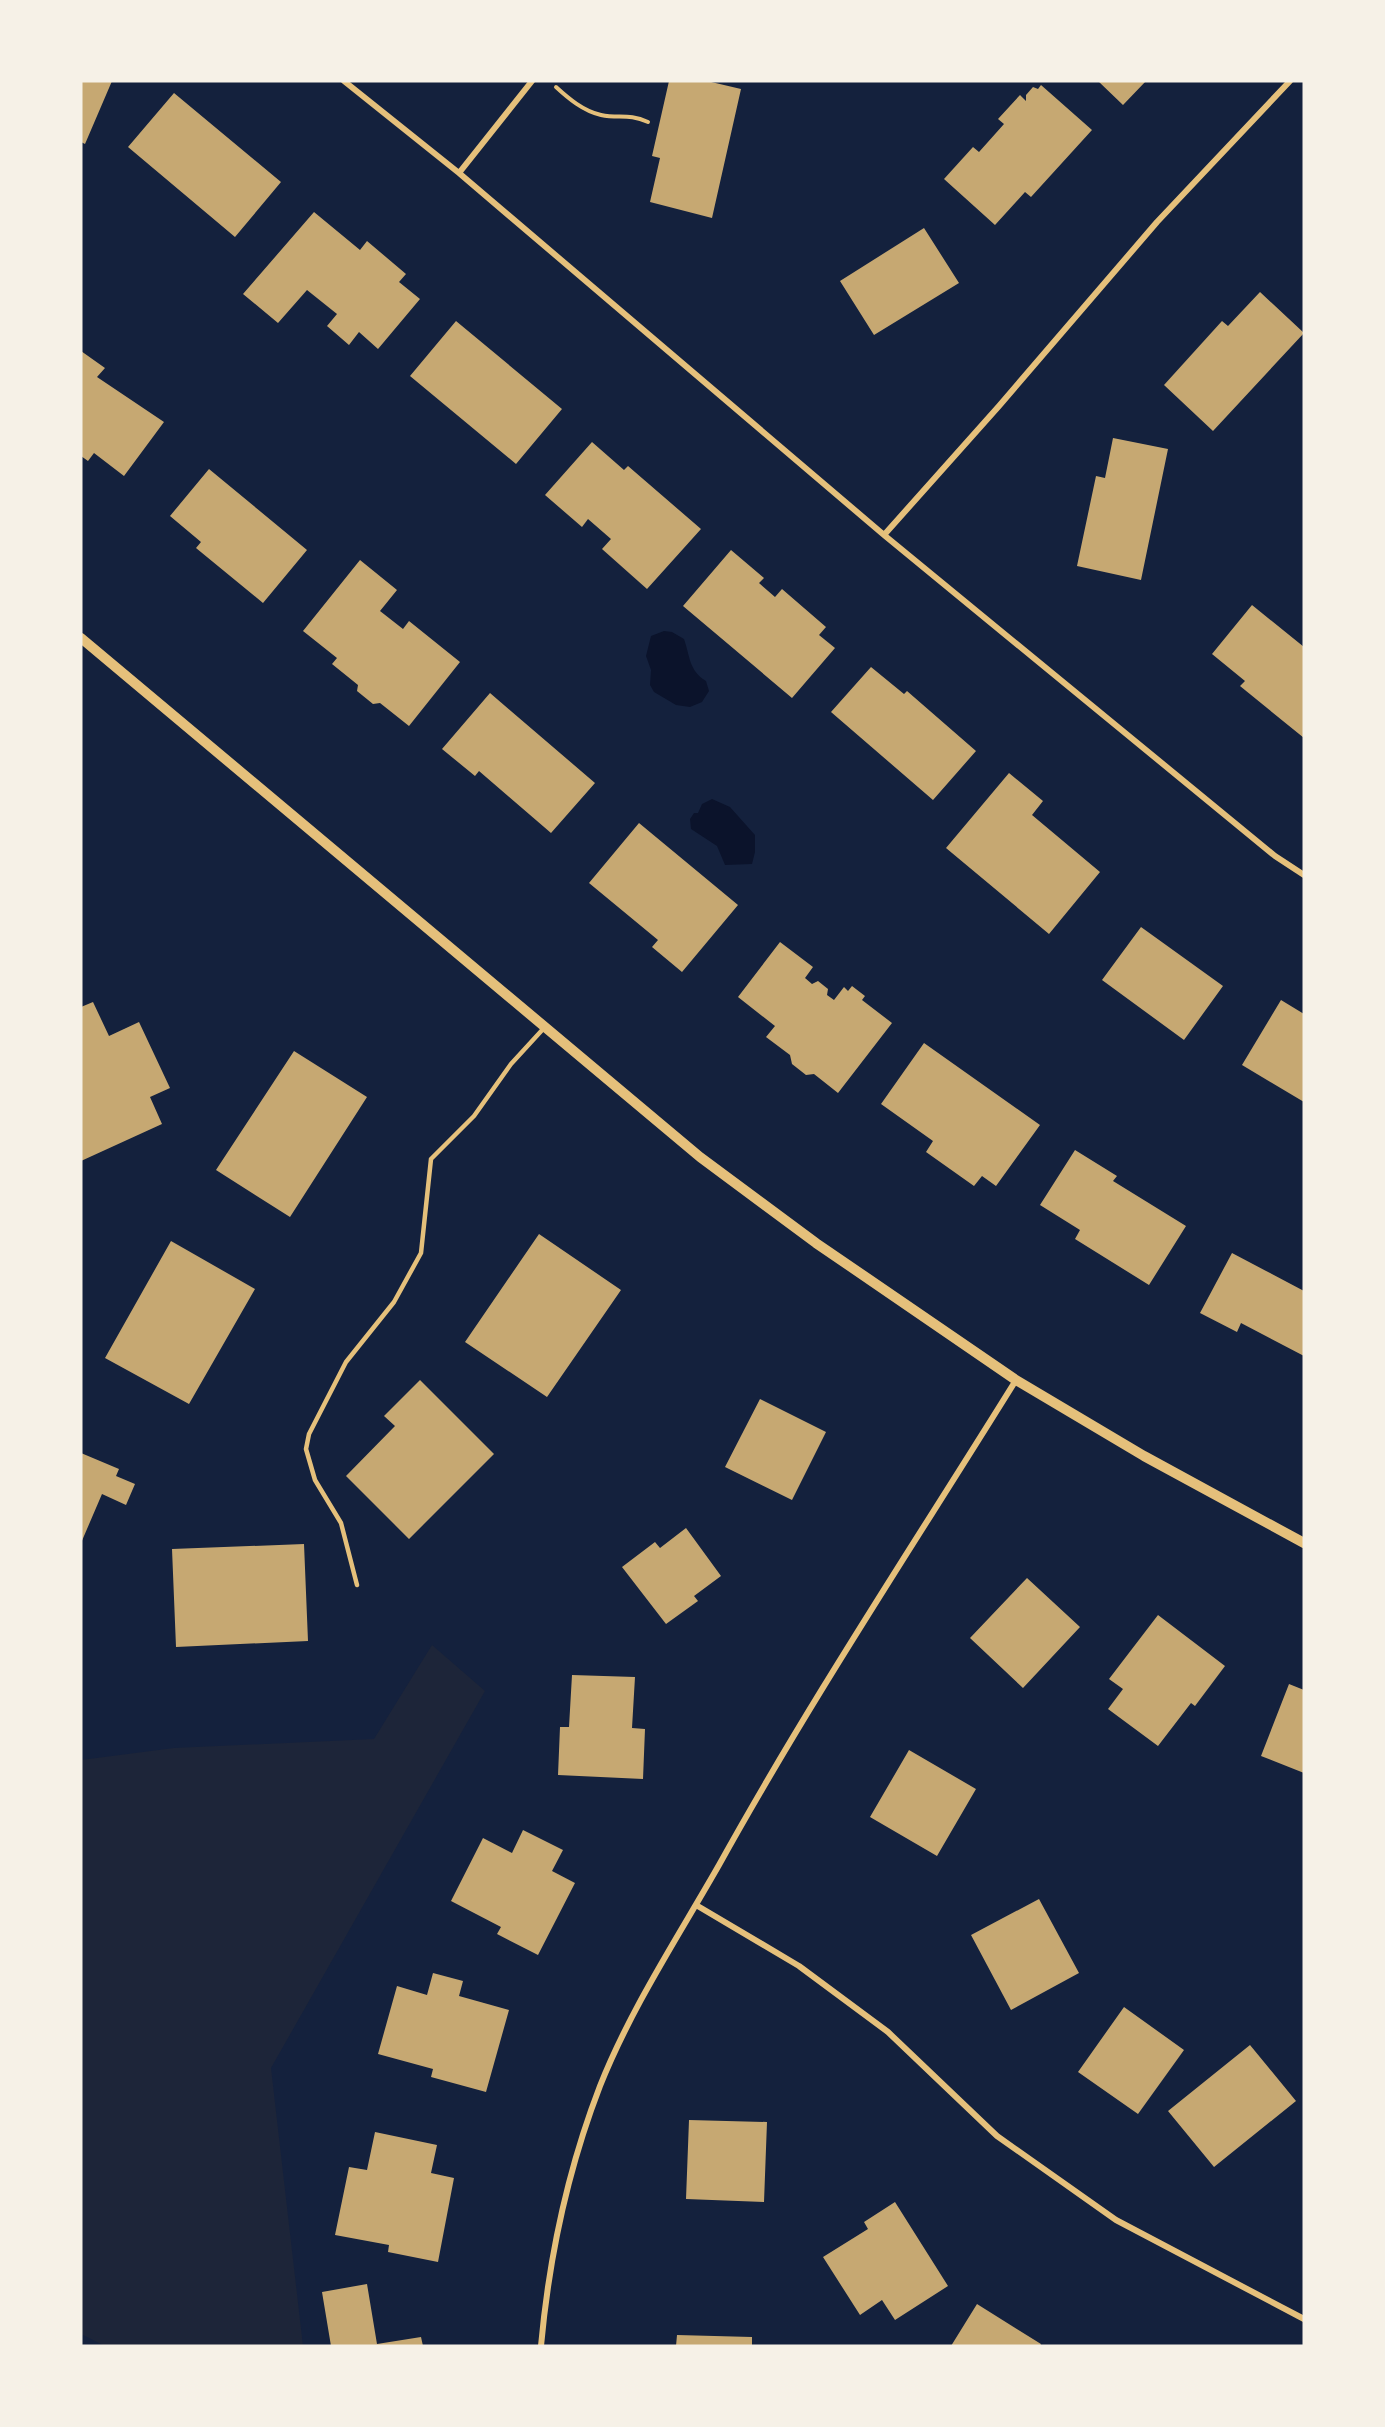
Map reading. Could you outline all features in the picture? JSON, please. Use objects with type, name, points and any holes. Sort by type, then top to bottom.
[{"type":"street","points":[[344,81],[459,173],[884,535],[1275,856],[1304,874]]},
{"type":"street","points":[[459,173],[532,81]]},
{"type":"street","points":[[884,535],[999,406],[1157,222],[1290,81]]},
{"type":"street","points":[[81,638],[700,1157],[816,1243],[1016,1380],[1144,1456],[1304,1543]]},
{"type":"street","points":[[541,2346],[545,2294],[573,2166],[601,2085],[656,1973],[757,1795],[1016,1380]]},
{"type":"street","points":[[696,1905],[799,1966],[888,2032],[997,2136],[1116,2220],[1304,2319]]},
{"type":"lane","points":[[357,1585],[341,1523],[315,1480],[306,1449],[309,1434],[346,1362],[394,1302],[421,1253],[431,1159],[474,1116],[511,1064],[544,1028]]},
{"type":"path","points":[[552,81],[579,106],[600,115],[635,116],[648,123]]},
{"type":"shaded area","points":[[664,631],[672,632],[684,639],[693,668],[706,681],[709,691],[702,702],[690,707],[676,705],[654,692],[650,685],[651,670],[646,656],[651,636]]},
{"type":"shaded area","points":[[712,799],[730,807],[755,835],[752,864],[725,865],[717,846],[691,829],[690,819],[694,813],[698,813],[702,804]]},
{"type":"shaded area","points":[[432,1645],[485,1691],[271,2068],[303,2346],[105,2346],[81,2334],[81,1760],[174,1748],[374,1739]]},
{"type":"building","points":[[81,81],[112,81],[85,144],[81,142]]},
{"type":"building","points":[[669,81],[707,81],[741,89],[712,218],[650,202],[660,158],[652,156]]},
{"type":"building","points":[[1098,81],[1146,81],[1123,105]]},
{"type":"building","points":[[1041,85],[1092,130],[1031,197],[1025,192],[995,225],[944,179],[973,147],[979,152],[1004,124],[998,119],[1020,95],[1026,101],[1026,95],[1033,87],[1038,89]]},
{"type":"building","points":[[174,93],[281,182],[235,237],[128,147]]},
{"type":"building","points":[[314,212],[360,250],[367,241],[406,274],[399,282],[420,299],[378,349],[359,332],[349,345],[327,326],[337,314],[307,290],[278,323],[243,294]]},
{"type":"building","points":[[924,228],[959,283],[874,335],[840,281]]},
{"type":"building","points":[[1260,292],[1304,333],[1213,431],[1164,385],[1222,321],[1228,326]]},
{"type":"building","points":[[456,321],[562,409],[516,464],[410,376]]},
{"type":"building","points":[[81,351],[105,368],[97,377],[164,422],[124,476],[94,453],[88,461],[81,456]]},
{"type":"building","points":[[1113,438],[1168,449],[1141,580],[1077,566],[1096,476],[1105,478]]},
{"type":"building","points":[[592,442],[624,470],[628,466],[701,529],[647,589],[602,549],[611,539],[588,519],[582,527],[545,495]]},
{"type":"building","points":[[209,469],[307,550],[263,603],[196,548],[201,542],[170,516]]},
{"type":"building","points":[[731,550],[764,578],[759,583],[775,597],[782,589],[826,627],[819,635],[835,648],[792,698],[683,606]]},
{"type":"building","points":[[360,560],[397,590],[380,611],[403,629],[409,621],[460,662],[409,726],[380,703],[373,704],[357,691],[358,685],[332,664],[337,658],[303,631]]},
{"type":"building","points":[[1252,605],[1304,647],[1304,738],[1240,686],[1245,681],[1212,654]]},
{"type":"building","points":[[871,667],[904,694],[907,691],[976,751],[933,800],[831,712]]},
{"type":"building","points":[[490,693],[595,783],[551,833],[479,771],[475,776],[442,749]]},
{"type":"building","points":[[1009,773],[1043,801],[1032,815],[1100,872],[1049,934],[946,848]]},
{"type":"building","points":[[639,823],[738,905],[682,972],[652,947],[658,940],[589,883]]},
{"type":"building","points":[[1141,927],[1223,986],[1184,1040],[1102,980]]},
{"type":"building","points":[[780,942],[813,967],[805,978],[812,984],[818,981],[828,989],[827,995],[834,1000],[844,987],[848,991],[852,986],[865,996],[862,1000],[892,1023],[838,1093],[814,1074],[806,1075],[792,1064],[790,1055],[766,1037],[775,1026],[738,997]]},
{"type":"building","points":[[1281,1000],[1304,1014],[1304,1102],[1242,1065]]},
{"type":"building","points":[[93,1002],[109,1036],[139,1022],[170,1088],[150,1097],[162,1124],[81,1161],[81,1007]]},
{"type":"building","points":[[924,1043],[1040,1125],[996,1186],[982,1176],[974,1186],[926,1152],[933,1141],[881,1104]]},
{"type":"building","points":[[294,1051],[367,1097],[290,1217],[216,1170]]},
{"type":"building","points":[[1075,1150],[1117,1176],[1113,1181],[1186,1226],[1149,1285],[1075,1239],[1080,1230],[1040,1205]]},
{"type":"building","points":[[539,1234],[621,1290],[547,1397],[465,1342]]},
{"type":"building","points":[[171,1241],[255,1289],[189,1404],[105,1358]]},
{"type":"building","points":[[1232,1253],[1304,1291],[1304,1356],[1241,1323],[1237,1332],[1200,1313]]},
{"type":"building","points":[[420,1380],[494,1454],[409,1539],[346,1476],[395,1426],[384,1416]]},
{"type":"building","points":[[760,1399],[826,1432],[792,1500],[725,1467]]},
{"type":"building","points":[[81,1453],[119,1469],[116,1476],[135,1484],[126,1505],[102,1494],[81,1543]]},
{"type":"building","points":[[686,1528],[721,1576],[694,1596],[698,1601],[666,1624],[622,1567],[655,1542],[660,1548]]},
{"type":"building","points":[[304,1544],[308,1641],[176,1647],[172,1549]]},
{"type":"building","points":[[1027,1578],[1080,1627],[1023,1688],[970,1638]]},
{"type":"building","points":[[1158,1615],[1225,1666],[1195,1706],[1191,1703],[1158,1746],[1108,1709],[1123,1689],[1109,1679]]},
{"type":"building","points":[[572,1675],[635,1677],[632,1728],[645,1729],[643,1779],[558,1775],[560,1727],[569,1727]]},
{"type":"building","points":[[1289,1684],[1304,1690],[1304,1773],[1261,1756]]},
{"type":"building","points":[[909,1750],[976,1789],[937,1856],[870,1817]]},
{"type":"building","points":[[523,1830],[563,1850],[552,1871],[575,1883],[538,1955],[497,1934],[501,1927],[451,1901],[483,1838],[512,1853]]},
{"type":"building","points":[[1039,1899],[1079,1973],[1011,2010],[971,1935]]},
{"type":"building","points":[[433,1973],[463,1981],[459,1996],[509,2010],[486,2092],[431,2077],[433,2069],[378,2054],[397,1986],[427,1995]]},
{"type":"building","points":[[1124,2007],[1184,2050],[1138,2114],[1078,2072]]},
{"type":"building","points":[[1250,2045],[1296,2101],[1214,2167],[1168,2111]]},
{"type":"building","points":[[689,2120],[767,2122],[764,2202],[686,2199]]},
{"type":"building","points":[[375,2132],[437,2145],[431,2173],[454,2178],[438,2262],[388,2252],[389,2245],[335,2235],[349,2167],[367,2170]]},
{"type":"building","points":[[895,2202],[948,2286],[895,2320],[882,2300],[860,2315],[823,2257],[868,2229],[864,2222]]},
{"type":"building","points":[[367,2284],[377,2344],[421,2337],[423,2346],[331,2346],[322,2292]]},
{"type":"building","points":[[977,2304],[1041,2344],[1040,2346],[951,2346]]},
{"type":"building","points":[[677,2335],[752,2337],[752,2346],[676,2346]]}]
